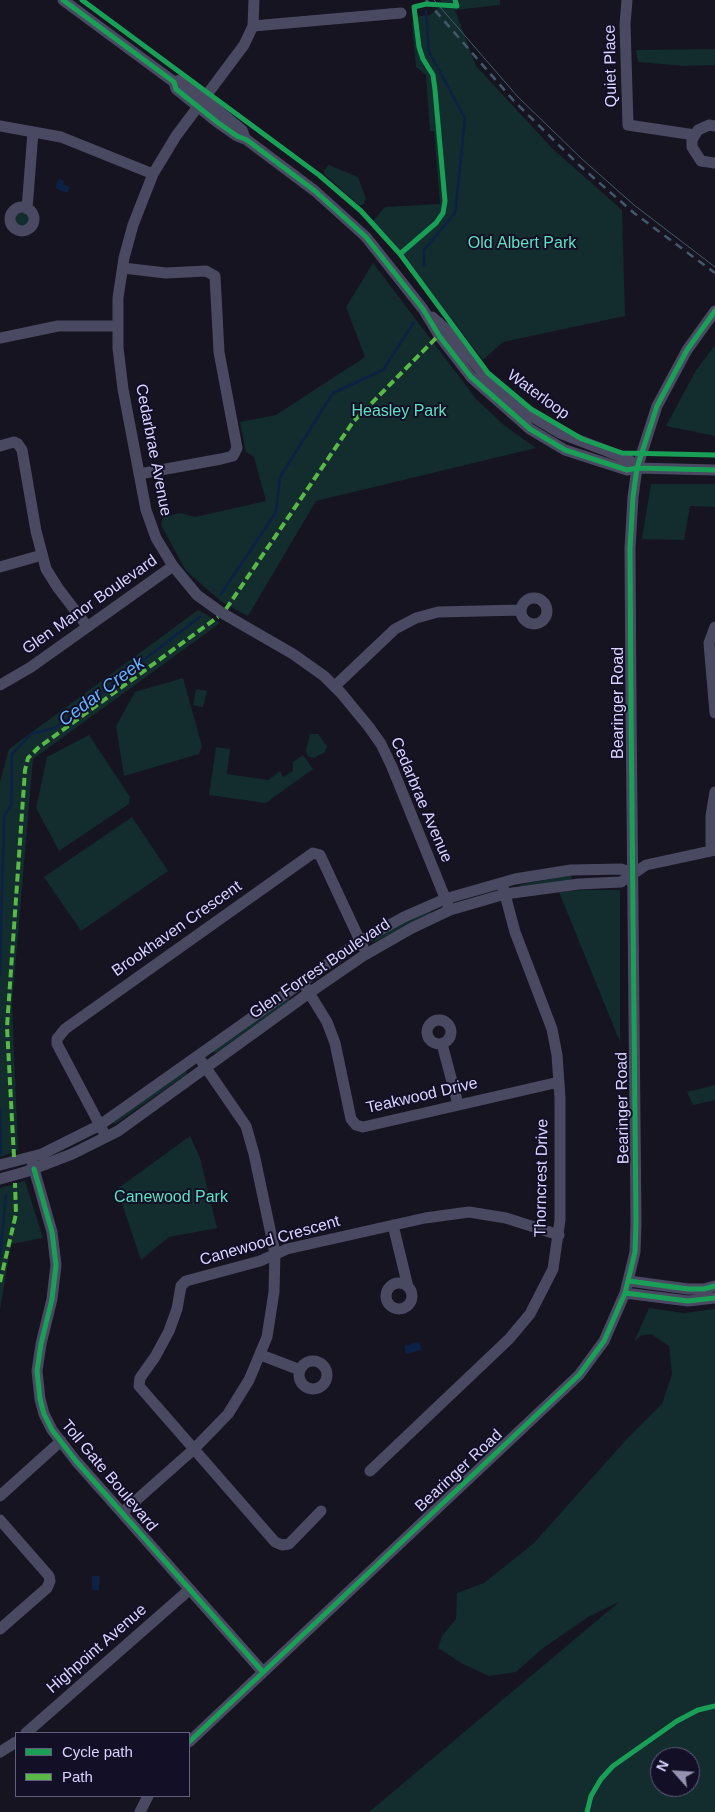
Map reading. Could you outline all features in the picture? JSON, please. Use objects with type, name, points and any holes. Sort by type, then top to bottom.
[{"type":"street","points":[[63,0],[174,82],[176,90],[200,102],[238,136],[245,138],[315,191],[366,237],[423,310],[440,337],[471,377],[530,429],[565,450],[606,465],[627,470],[638,468],[715,470]]},
{"type":"street","points":[[254,0],[253,26],[401,13]]},
{"type":"street","name":"Quiet Place","points":[[627,0],[625,24],[628,125],[694,135]]},
{"type":"street","name":"Cedarbrae Avenue","points":[[253,26],[244,45],[176,136],[153,174],[132,225],[118,298],[117,326],[121,372],[139,474],[153,531],[173,566],[198,595],[209,604],[293,654],[335,686],[382,746],[450,910]]},
{"type":"street","points":[[0,126],[77,142],[153,174]]},
{"type":"street","points":[[715,126],[703,127],[694,135],[692,147],[696,157],[706,163],[715,163]]},
{"type":"street","points":[[27,209],[33,132]]},
{"type":"street","points":[[123,268],[166,273],[206,271],[215,276],[219,352],[237,448],[233,456],[222,460],[139,474]]},
{"type":"street","name":"Bearinger Road","points":[[190,1741],[579,1375],[604,1341],[625,1293],[635,1252],[636,1223],[630,548],[638,468],[648,430],[669,381],[704,323],[715,310]]},
{"type":"street","points":[[0,338],[38,328],[117,326]]},
{"type":"street","points":[[0,446],[14,442],[22,450],[42,555],[50,577],[87,626]]},
{"type":"street","points":[[0,567],[42,555]]},
{"type":"street","name":"Glen Manor Boulevard","points":[[0,685],[28,669],[173,566]]},
{"type":"street","points":[[335,686],[396,629],[416,618],[438,612],[521,610]]},
{"type":"street","points":[[715,627],[709,643],[715,713]]},
{"type":"street","points":[[633,873],[646,864],[713,851],[711,816],[715,792]]},
{"type":"street","name":"Brookhaven Crescent","points":[[107,1136],[57,1044],[57,1039],[64,1029],[314,853],[320,855],[366,954]]},
{"type":"street","name":"Glen Forrest Boulevard","points":[[0,1165],[32,1163],[118,1131],[308,993],[366,954],[412,928],[450,910],[504,889],[515,879],[572,870],[621,869],[633,873]]},
{"type":"street","name":"Glen Forrest Boulevard","points":[[0,1178],[32,1163],[100,1125],[360,941],[399,919],[445,899],[504,889]]},
{"type":"street","name":"Thorncrest Drive","points":[[370,1471],[509,1339],[524,1321],[542,1292],[553,1268],[559,1235],[559,1082],[552,1029],[516,936],[504,889]]},
{"type":"street","name":"Teakwood Drive","points":[[303,982],[329,1026],[351,1119],[356,1125],[363,1127],[559,1082]]},
{"type":"street","points":[[442,1044],[458,1104]]},
{"type":"street","points":[[123,1512],[194,1449],[228,1414],[249,1380],[267,1337],[274,1292],[275,1253],[246,1126],[198,1056]]},
{"type":"street","name":"Toll Gate Boulevard","points":[[32,1163],[52,1232],[56,1265],[54,1292],[38,1358],[37,1386],[44,1414],[61,1441],[189,1590],[263,1672]]},
{"type":"street","name":"Canewood Crescent","points":[[194,1449],[139,1386],[140,1378],[155,1357],[169,1331],[181,1286],[186,1281],[260,1261],[275,1253],[393,1225],[469,1212],[506,1218],[559,1235]]},
{"type":"street","points":[[393,1225],[408,1287]]},
{"type":"street","points":[[629,1281],[688,1289],[704,1289],[715,1286]]},
{"type":"street","points":[[625,1293],[688,1301],[715,1298]]},
{"type":"street","points":[[261,1355],[300,1370]]},
{"type":"street","points":[[0,1496],[61,1441]]},
{"type":"street","points":[[194,1449],[275,1542],[282,1545],[289,1544],[321,1512]]},
{"type":"street","points":[[0,1520],[49,1576],[50,1581],[47,1588],[0,1629]]},
{"type":"street","name":"Highpoint Avenue","points":[[27,1732],[189,1590]]},
{"type":"street","points":[[0,1752],[15,1743]]},
{"type":"street","points":[[140,1812],[148,1797]]},
{"type":"green space","name":"Old Albert Park","points":[[440,0],[500,0],[500,5],[455,10],[476,66],[553,149],[622,210],[625,316],[503,342],[483,360],[390,239],[373,221],[385,207],[440,204],[434,131],[430,131],[426,75],[416,67],[412,23],[420,16],[430,15],[443,4]]},
{"type":"green space","points":[[715,49],[715,65],[684,66],[638,62],[636,50]]},
{"type":"green space","points":[[329,165],[358,177],[366,199],[363,205],[359,205],[324,174],[324,170]]},
{"type":"green space","points":[[21,211],[29,219],[21,227],[13,219]]},
{"type":"green space","name":"Heasley Park","points":[[373,263],[477,400],[504,425],[536,448],[316,501],[248,616],[222,602],[186,571],[161,525],[163,517],[180,513],[195,517],[266,501],[254,457],[246,452],[240,422],[276,415],[365,357],[346,307]]},
{"type":"green space","points":[[715,345],[715,436],[666,426],[695,372]]},
{"type":"green space","points":[[651,484],[715,484],[715,507],[690,506],[684,540],[642,539]]},
{"type":"green space","points":[[198,610],[220,623],[33,759],[12,1004],[18,1150],[0,1157],[0,782],[9,749]]},
{"type":"green space","points":[[183,678],[202,746],[199,754],[124,776],[116,726],[135,692]]},
{"type":"green space","points":[[196,689],[207,691],[203,707],[193,705]]},
{"type":"green space","points":[[310,734],[318,734],[327,746],[325,752],[314,758],[308,756],[306,750]]},
{"type":"green space","points":[[89,735],[130,797],[129,804],[59,851],[36,808],[47,757]]},
{"type":"green space","points":[[216,747],[230,749],[227,774],[268,780],[280,771],[283,777],[293,771],[293,762],[303,755],[313,769],[266,803],[209,795]]},
{"type":"green space","points":[[132,817],[168,871],[81,931],[44,877]]},
{"type":"green space","points":[[571,875],[572,878],[569,880],[522,887],[519,885]]},
{"type":"green space","points":[[620,890],[620,1042],[559,892]]},
{"type":"green space","points":[[431,910],[431,915],[375,942],[373,940],[373,937]]},
{"type":"green space","points":[[289,997],[289,1001],[216,1053],[211,1052]]},
{"type":"green space","points":[[186,1069],[187,1074],[115,1124],[113,1123]]},
{"type":"green space","points":[[715,1085],[715,1100],[693,1105],[687,1092]]},
{"type":"green space","name":"Canewood Park","points":[[190,1136],[200,1158],[217,1228],[169,1237],[141,1260],[117,1189]]},
{"type":"green space","points":[[25,1181],[43,1238],[11,1244],[0,1310],[0,1188]]},
{"type":"green space","points":[[649,1308],[684,1313],[715,1309],[715,1812],[369,1812],[619,1602],[588,1617],[542,1649],[516,1672],[489,1676],[463,1664],[438,1648],[442,1636],[456,1619],[457,1593],[484,1583],[534,1543],[625,1441],[662,1404],[672,1374],[669,1346],[651,1334],[640,1336],[634,1342]]},
{"type":"water","points":[[59,179],[64,181],[63,184],[70,187],[67,193],[55,188]]},
{"type":"water","points":[[419,1342],[422,1350],[406,1354],[404,1346]]},
{"type":"water","points":[[92,1576],[100,1576],[99,1590],[92,1590]]},
{"type":"waterway","name":"Cedar Creek","points":[[424,265],[424,250],[455,213],[465,118],[429,52],[426,11]]},
{"type":"waterway","name":"Cedar Creek","points":[[221,594],[276,512],[280,477],[333,393],[383,370],[414,322]]},
{"type":"waterway","name":"Cedar Creek","points":[[0,975],[4,816],[11,806],[12,754],[31,734],[55,728],[201,616]]},
{"type":"waterway","name":"Cedar Creek","points":[[0,1109],[1,1154]]},
{"type":"waterway","name":"Cedar Creek","points":[[0,1256],[6,1195]]},
{"type":"tram line","points":[[434,0],[518,97],[582,159],[634,205],[715,267]]},
{"type":"railway","points":[[426,0],[514,101],[579,165],[634,213],[715,273]]},
{"type":"marked path","points":[[226,609],[353,422],[436,338]]},
{"type":"marked path","points":[[14,1157],[7,1027],[25,770],[28,758],[38,748],[218,617]]},
{"type":"marked path","points":[[0,1282],[16,1214],[15,1183]]},
{"type":"cycle path","points":[[63,0],[174,82],[176,89],[217,122],[237,136],[247,140],[315,191],[366,237],[423,309],[440,337],[471,377],[530,429],[565,450],[627,470],[637,468],[715,470]]},
{"type":"cycle path","name":"Waterloop","points":[[82,0],[319,175],[361,211],[400,254],[488,373],[531,409],[582,439],[622,453],[715,455]]},
{"type":"cycle path","points":[[400,254],[436,223],[443,213],[445,201],[433,75],[423,59],[419,47],[414,7],[426,4],[457,6],[455,0]]},
{"type":"cycle path","points":[[190,1741],[579,1375],[604,1341],[625,1293],[635,1252],[636,1223],[630,548],[633,497],[637,468],[657,406],[687,350],[715,311]]},
{"type":"cycle path","points":[[34,1169],[52,1232],[56,1265],[52,1299],[41,1344],[37,1371],[40,1399],[44,1414],[52,1430],[76,1461],[263,1672]]},
{"type":"cycle path","points":[[629,1281],[688,1289],[704,1289],[715,1286]]},
{"type":"cycle path","points":[[625,1293],[688,1301],[715,1298]]},
{"type":"cycle path","points":[[587,1812],[591,1796],[601,1779],[613,1766],[677,1721],[698,1710],[715,1706]]}]
